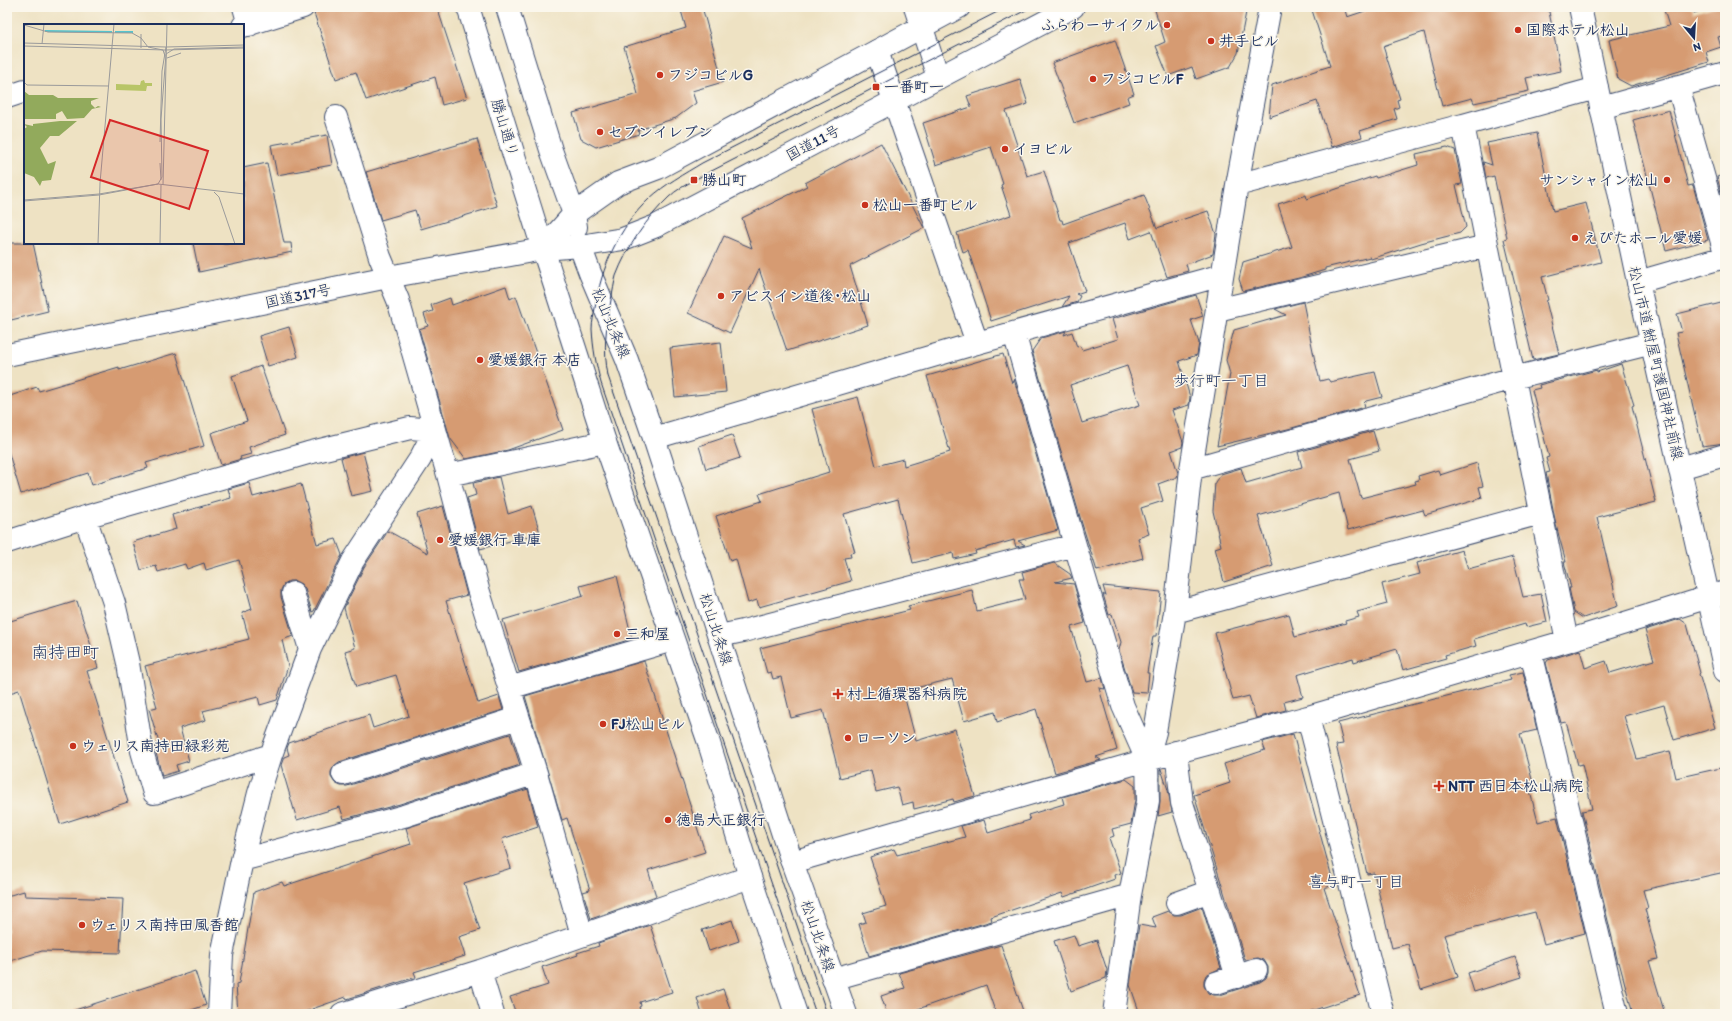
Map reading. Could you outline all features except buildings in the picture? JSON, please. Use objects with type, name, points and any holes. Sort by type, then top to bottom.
[{"type":"main road","points":[[245,19],[303,7]]},
{"type":"main road","name":"勝山通り","points":[[468,7],[543,249]]},
{"type":"main road","points":[[508,7],[551,150],[574,214]]},
{"type":"main road","points":[[796,1014],[750,877],[708,740],[605,442],[543,249],[574,214],[618,184],[658,168],[877,51],[918,16],[958,7]]},
{"type":"main road","name":"国道11号","points":[[543,249],[580,246],[623,239],[656,226],[893,100],[1073,7]]},
{"type":"main road","points":[[1114,1014],[1130,895],[1148,801],[1147,760],[1155,732],[1175,612],[1191,470],[1237,185],[1270,7]]},
{"type":"main road","name":"松山市道 鮒屋町護国神社前線","points":[[1580,7],[1638,282],[1680,468],[1717,594],[1725,671]]},
{"type":"main road","points":[[918,16],[938,77]]},
{"type":"main road","points":[[877,51],[977,343]]},
{"type":"main road","points":[[1237,185],[1463,125],[1599,98],[1678,86],[1725,73]]},
{"type":"main road","points":[[1678,86],[1725,253]]},
{"type":"main road","points":[[7,97],[24,91]]},
{"type":"main road","points":[[336,117],[380,257],[398,300],[448,475],[478,589],[536,773],[582,935]]},
{"type":"main road","points":[[1463,125],[1567,641]]},
{"type":"main road","name":"松山北条線","points":[[574,214],[580,246],[627,360],[654,438],[792,862],[846,1014]]},
{"type":"main road","points":[[1216,310],[1487,246]]},
{"type":"main road","name":"国道317号","points":[[7,355],[388,277],[543,249]]},
{"type":"main road","points":[[1638,282],[1725,258]]},
{"type":"main road","points":[[654,438],[977,343],[1222,275]]},
{"type":"main road","points":[[1014,333],[1123,706],[1147,760]]},
{"type":"main road","points":[[1191,470],[1514,378],[1652,343]]},
{"type":"main road","points":[[7,542],[85,517],[308,453],[410,428],[434,430]]},
{"type":"main road","points":[[219,1014],[222,955],[242,860],[259,793],[271,755],[310,649],[353,561],[420,459],[434,430]]},
{"type":"main road","points":[[448,475],[605,442]]},
{"type":"main road","points":[[1680,468],[1725,455]]},
{"type":"main road","points":[[1175,612],[1541,513]]},
{"type":"main road","points":[[85,517],[114,603],[128,663],[142,751],[154,793],[271,755]]},
{"type":"main road","points":[[718,636],[743,631],[1075,545]]},
{"type":"main road","points":[[293,593],[310,649]]},
{"type":"main road","points":[[792,862],[1147,760],[1308,717],[1531,652],[1717,594]]},
{"type":"main road","points":[[509,688],[673,640]]},
{"type":"main road","points":[[1531,652],[1617,1014]]},
{"type":"main road","points":[[1308,717],[1383,1014]]},
{"type":"main road","points":[[342,774],[518,718]]},
{"type":"main road","points":[[1176,752],[1182,803],[1210,891],[1247,973],[1216,983]]},
{"type":"main road","points":[[242,860],[404,816],[536,773]]},
{"type":"main road","points":[[342,1014],[480,971],[750,877]]},
{"type":"main road","points":[[1177,903],[1210,891]]},
{"type":"main road","points":[[833,979],[1130,895]]},
{"type":"main road","points":[[480,971],[493,1014]]},
{"type":"tram line","points":[[816,1014],[601,383],[595,356],[592,329],[598,293],[607,263],[620,235],[638,210],[668,184],[702,163],[1007,7]]},
{"type":"tram line","points":[[827,1014],[608,376],[606,338],[609,310],[616,276],[626,254],[645,224],[672,194],[694,180],[1032,7]]},
{"type":"place","name":"ふらわーサイクル","points":[[1167,25]]},
{"type":"place","name":"国際ホテル松山","points":[[1518,30]]},
{"type":"place","name":"井手ビル","points":[[1211,41]]},
{"type":"place","name":"フジコビルG","points":[[660,75]]},
{"type":"place","name":"フジコビルF","points":[[1093,79]]},
{"type":"place","name":"一番町一","points":[[876,87]]},
{"type":"place","name":"セブンイレブン","points":[[600,132]]},
{"type":"place","name":"イヨビル","points":[[1005,149]]},
{"type":"place","name":"勝山町","points":[[694,180]]},
{"type":"place","name":"サンシャイン松山","points":[[1667,180]]},
{"type":"place","name":"松山一番町ビル","points":[[865,205]]},
{"type":"place","name":"えぴたホール愛媛","points":[[1575,238]]},
{"type":"place","name":"アビスイン道後･松山","points":[[721,296]]},
{"type":"place","name":"愛媛銀行 本店","points":[[480,360]]},
{"type":"place","name":"愛媛銀行 車庫","points":[[440,540]]},
{"type":"place","name":"三和屋","points":[[617,634]]},
{"type":"place","name":"村上循環器科病院","points":[[838,694]]},
{"type":"place","name":"FJ松山ビル","points":[[603,724]]},
{"type":"place","name":"ローソン","points":[[848,738]]},
{"type":"place","name":"ウェリス南持田緑彩苑","points":[[73,746]]},
{"type":"place","name":"NTT 西日本松山病院","points":[[1439,786]]},
{"type":"place","name":"徳島大正銀行","points":[[668,820]]},
{"type":"place","name":"ウェリス南持田風香館","points":[[82,925]]},
{"type":"district","name":"歩行町一丁目","points":[[1221,380]]},
{"type":"district","name":"南持田町","points":[[65,652]]},
{"type":"district","name":"喜与町一丁目","points":[[1356,881]]}]
